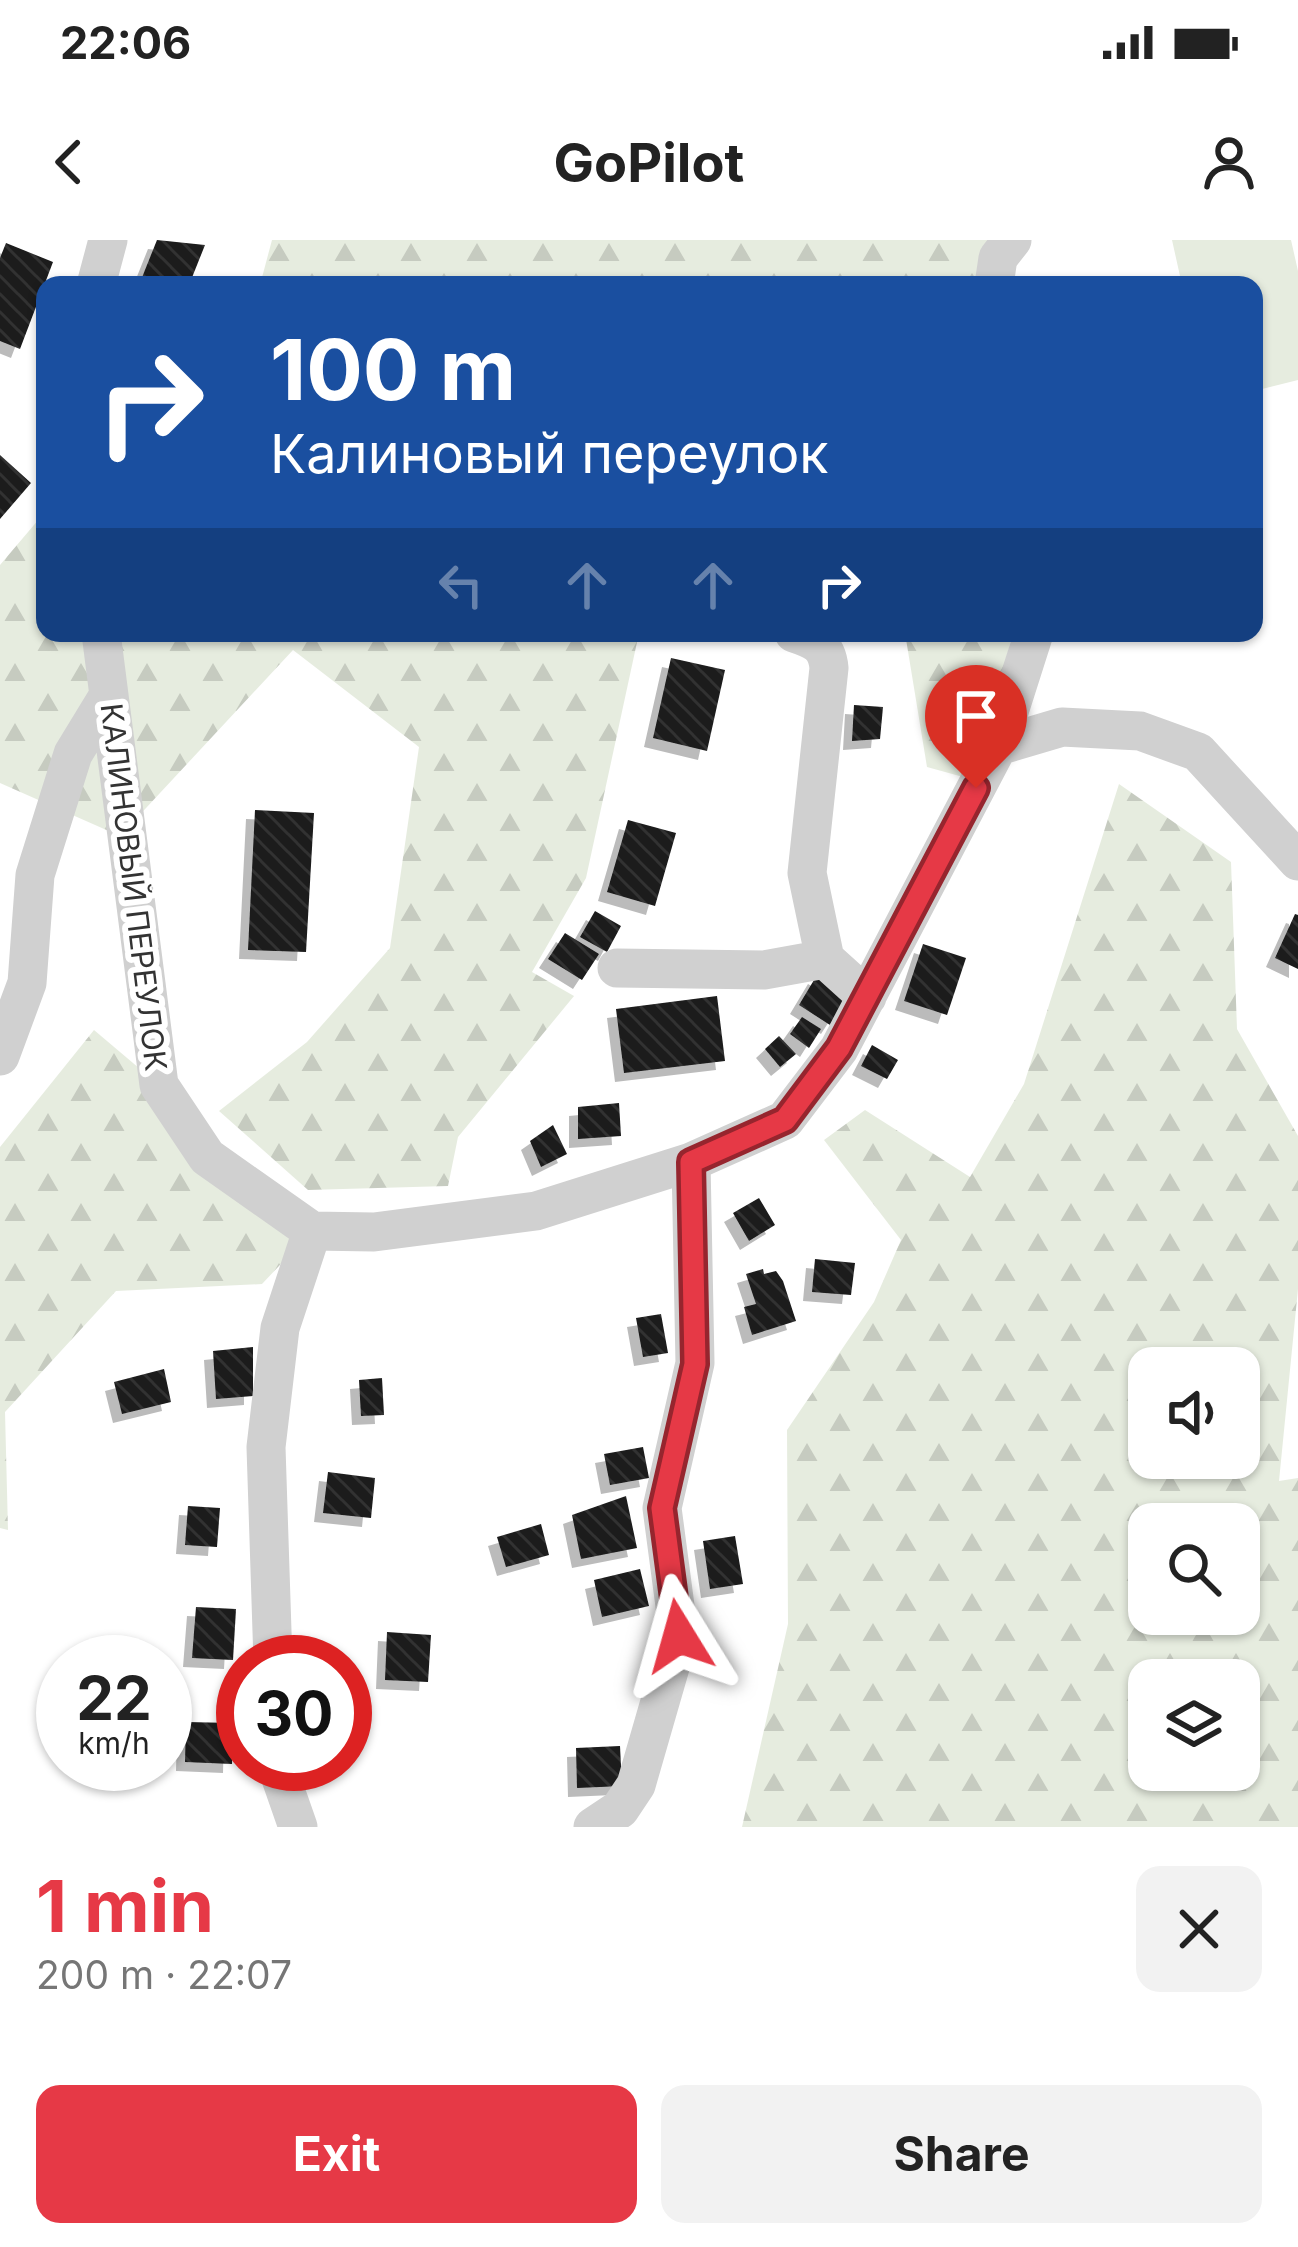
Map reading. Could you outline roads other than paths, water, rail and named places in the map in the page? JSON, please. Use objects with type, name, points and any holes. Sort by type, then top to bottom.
[{"type":"street","points":[[99,276],[108,240]]},
{"type":"street","points":[[995,276],[998,258],[1012,240]]},
{"type":"street","name":"КАЛИНОВЫЙ ПЕРЕУЛОК","points":[[102,642],[159,1085],[207,1157],[312,1232]]},
{"type":"street","points":[[818,642],[827,652],[829,668],[807,873],[826,959],[867,997]]},
{"type":"street","points":[[272,1635],[266,1447],[280,1328],[312,1232],[374,1232],[536,1211],[691,1162],[785,1120],[839,1048],[998,746],[1031,642]]},
{"type":"street","points":[[0,1056],[32,958],[29,903],[35,875],[74,754],[109,695]]},
{"type":"street","points":[[998,746],[1062,727],[1140,731],[1198,752],[1298,861]]},
{"type":"street","points":[[617,968],[764,970],[826,959]]},
{"type":"street","points":[[593,1827],[620,1809],[636,1785],[679,1636],[662,1508],[695,1364],[691,1162]]},
{"type":"street","points":[[285,1791],[298,1827]]}]
